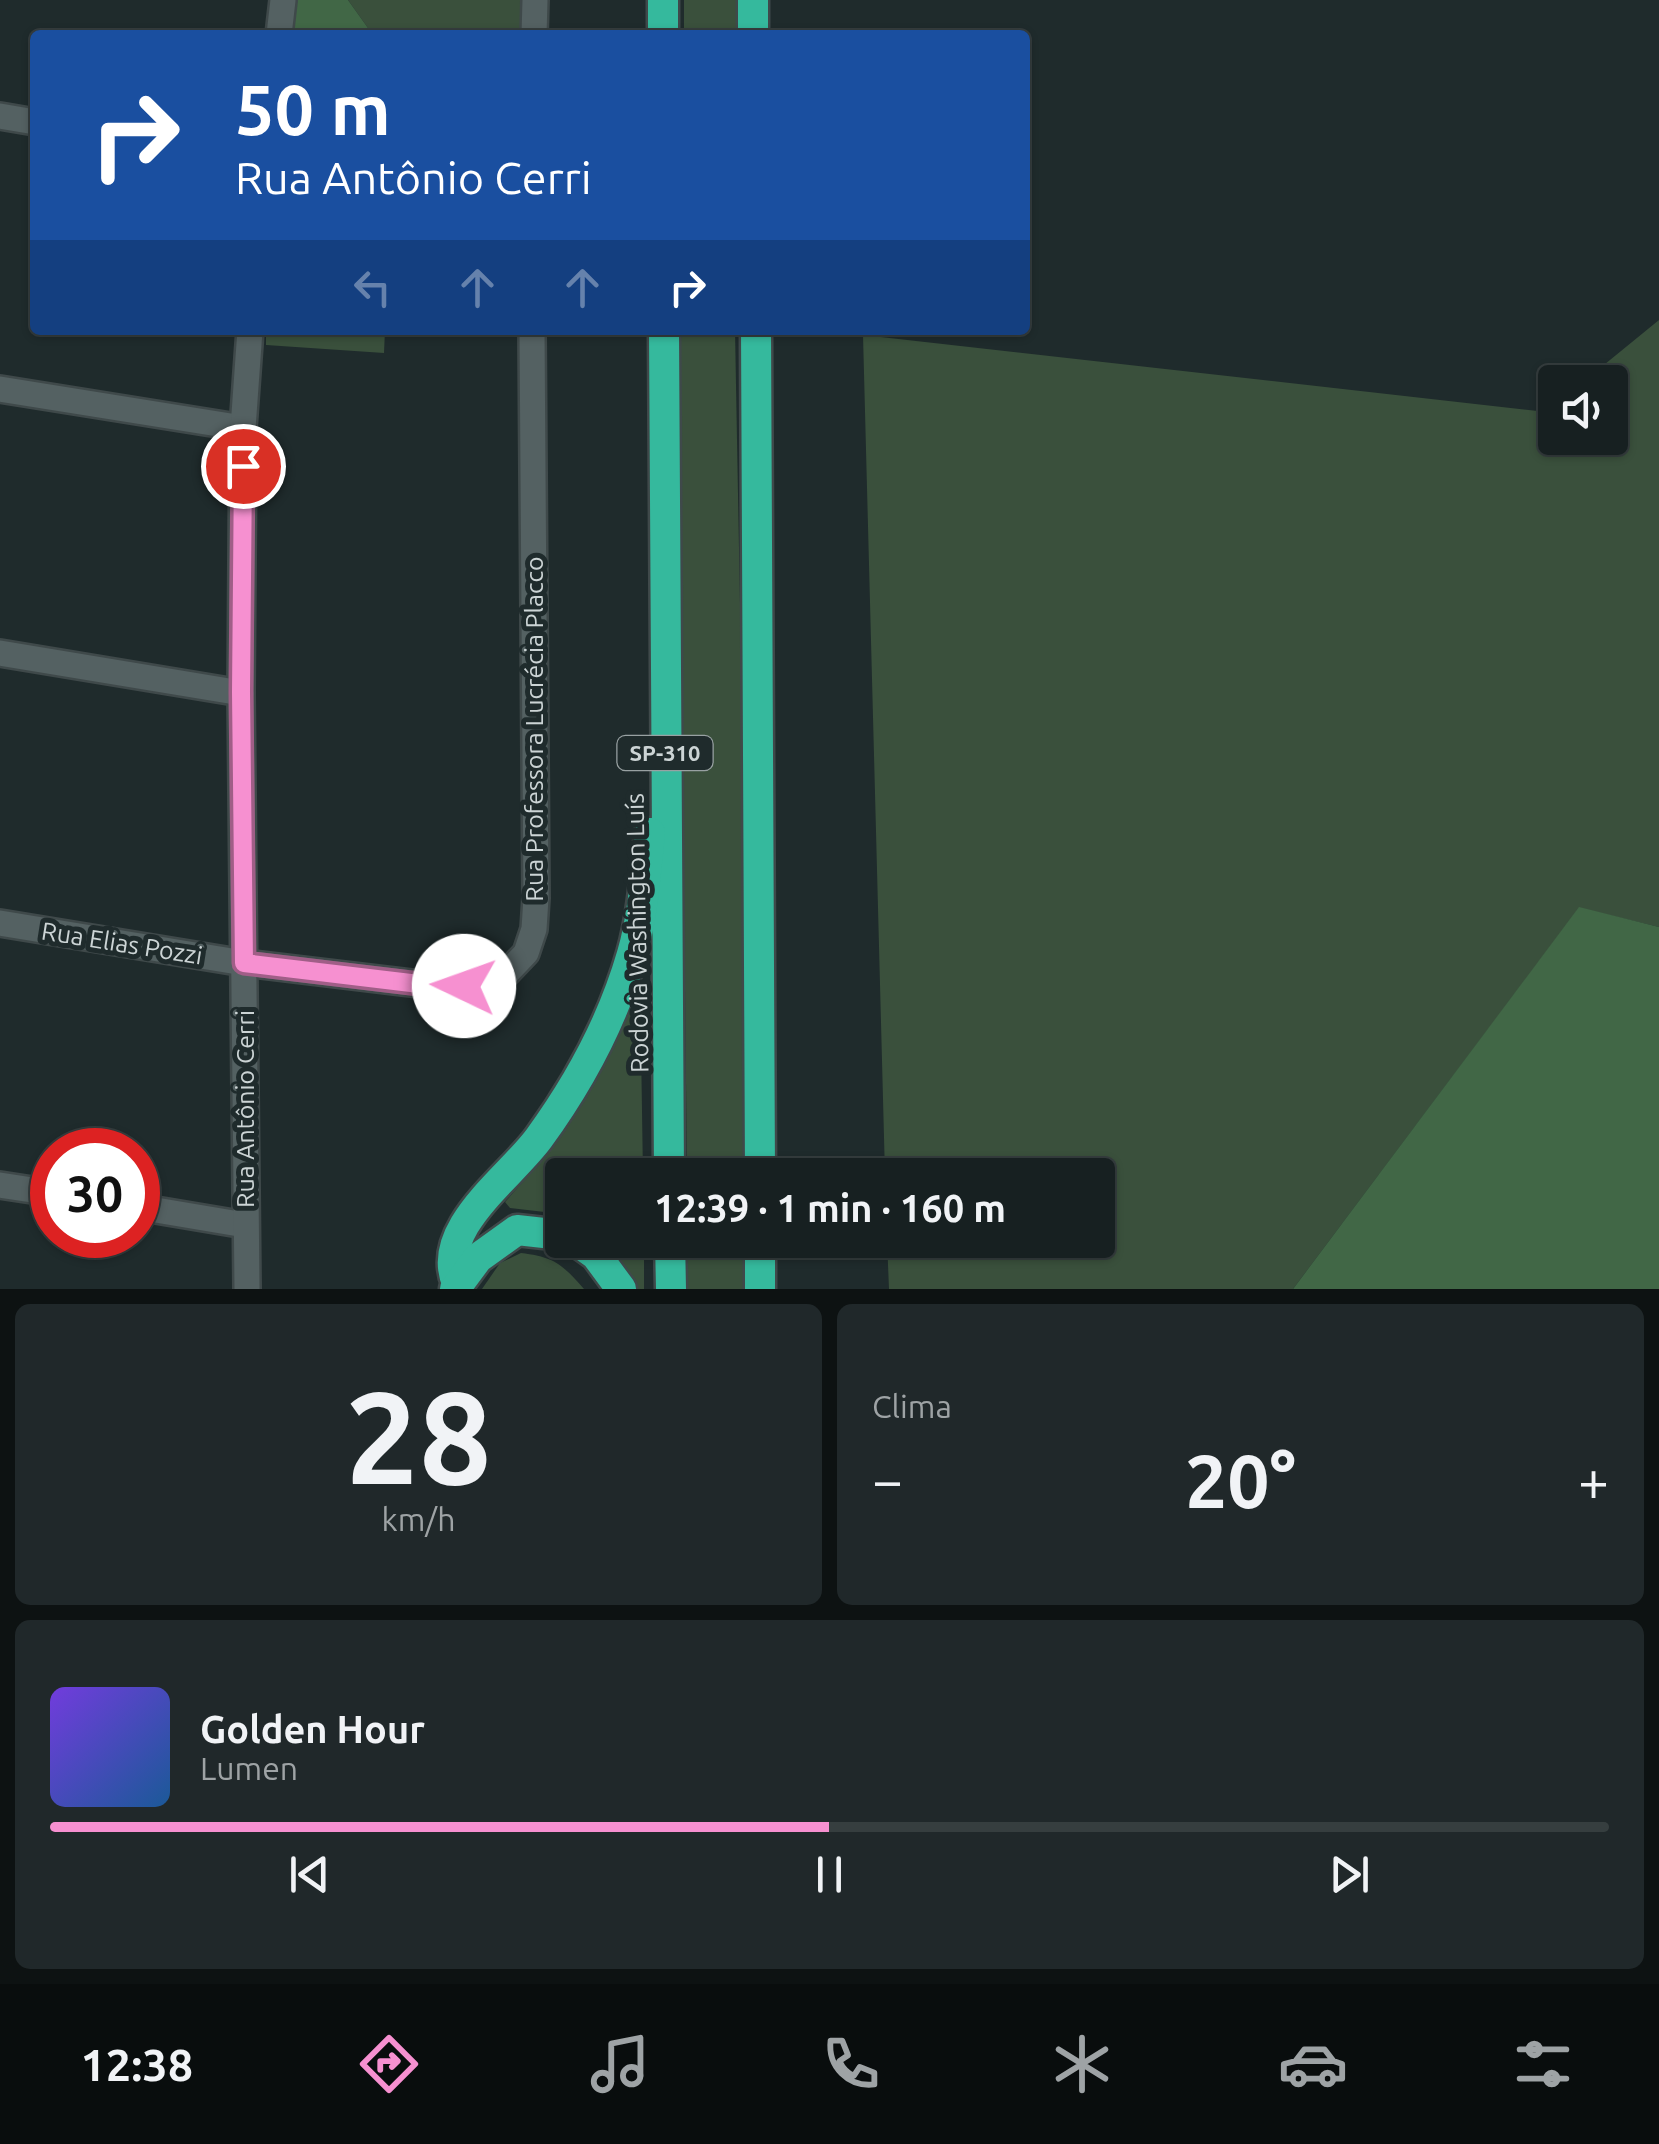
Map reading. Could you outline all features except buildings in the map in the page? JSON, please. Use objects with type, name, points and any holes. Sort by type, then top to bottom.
[{"type":"highway","points":[[663,0],[663,30]]},
{"type":"highway","points":[[753,0],[753,30]]},
{"type":"highway","name":"Rodovia Washington Luís","points":[[664,335],[670,1158]]},
{"type":"highway","points":[[756,335],[760,1158]]},
{"type":"highway","points":[[456,1286],[450,1266],[456,1237],[538,1139],[612,1017],[634,950],[664,662]]},
{"type":"highway","points":[[456,1286],[478,1258],[517,1230],[545,1231]]},
{"type":"highway","points":[[598,1258],[621,1289]]},
{"type":"highway","points":[[670,1258],[671,1289]]},
{"type":"highway","points":[[760,1258],[760,1289]]},
{"type":"street","points":[[279,30],[283,0]]},
{"type":"street","points":[[534,0],[534,30]]},
{"type":"street","points":[[0,116],[30,121]]},
{"type":"street","name":"Rua Antônio Cerri","points":[[247,1289],[241,692],[243,428],[250,335]]},
{"type":"street","name":"Rua Professora Lucrécia Placco","points":[[244,963],[464,986],[491,981],[507,973],[526,953],[534,929],[536,898],[532,335]]},
{"type":"street","points":[[0,389],[243,428]]},
{"type":"street","points":[[0,653],[241,692]]},
{"type":"street","name":"Rua Elias Pozzi","points":[[0,923],[244,963]]},
{"type":"street","points":[[0,1185],[30,1190]]},
{"type":"street","points":[[160,1211],[245,1225]]},
{"type":"green space","points":[[296,0],[348,0],[369,30],[293,30]]},
{"type":"green space","points":[[348,0],[526,0],[526,30],[369,30]]},
{"type":"green space","points":[[684,0],[739,0],[740,30],[684,30]]},
{"type":"green space","points":[[1659,320],[1659,927],[1579,908],[1293,1289],[889,1289],[888,1258],[1115,1258],[1115,1158],[885,1158],[863,335],[1538,411],[1538,455],[1628,455],[1628,365],[1604,365]]},
{"type":"green space","points":[[266,335],[385,335],[384,353],[266,345]]},
{"type":"green space","points":[[678,335],[735,335],[746,1158],[687,1158]]},
{"type":"green space","points":[[1579,907],[1659,927],[1659,1289],[1293,1289]]},
{"type":"green space","points":[[640,980],[643,1158],[545,1158],[545,1212],[510,1208],[505,1202],[547,1154],[599,1067]]},
{"type":"green space","points":[[521,1253],[557,1263],[584,1289],[482,1289],[500,1263]]},
{"type":"green space","points":[[617,1258],[644,1258],[644,1289],[634,1289]]},
{"type":"green space","points":[[687,1258],[746,1258],[747,1289],[688,1289]]},
{"type":"route","points":[[243,466],[244,963],[464,986]]}]
